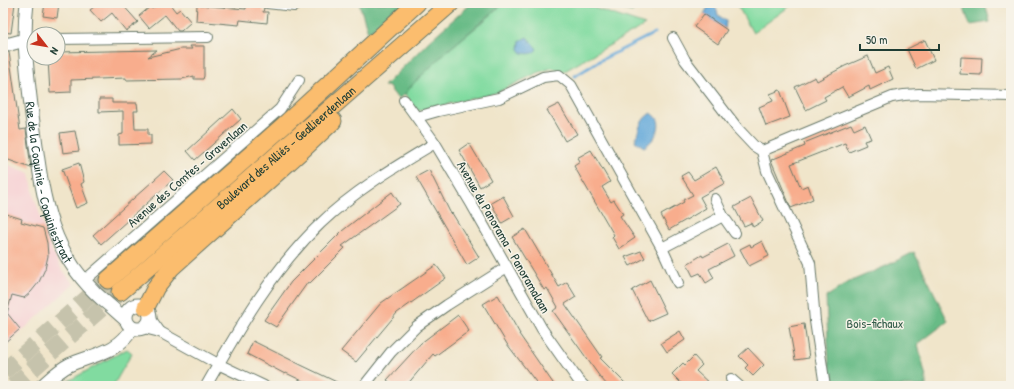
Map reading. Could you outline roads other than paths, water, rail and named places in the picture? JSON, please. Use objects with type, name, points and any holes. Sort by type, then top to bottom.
[{"type":"highway","name":"Boulevard des Alliés - Geallieerdenlaan","points":[[108,280],[282,127],[417,3]]},
{"type":"highway","name":"Boulevard des Alliés - Geallieerdenlaan","points":[[116,300],[451,3]]},
{"type":"highway","points":[[137,318],[156,287],[171,268],[316,137],[369,85],[394,53]]},
{"type":"street","name":"Rue de la Coquinie - Coquiniestraat","points":[[26,31],[24,27],[27,3]]},
{"type":"street","points":[[267,3],[294,6],[294,3]]},
{"type":"street","points":[[66,39],[208,37]]},
{"type":"street","points":[[673,38],[685,60],[738,130],[754,146],[762,151],[764,165],[810,263],[815,321],[825,386]]},
{"type":"street","points":[[3,44],[26,41]]},
{"type":"street","name":"Rue de la Coquinie - Coquiniestraat","points":[[26,52],[26,63]]},
{"type":"street","name":"Rue de la Coquinie - Coquiniestraat","points":[[26,66],[45,203],[59,243],[73,268],[102,300],[116,300]]},
{"type":"street","points":[[417,117],[499,98],[543,77],[559,75],[571,85],[662,248],[678,283]]},
{"type":"street","name":"Avenue des Comtes - Gravenlaan","points":[[84,281],[280,109],[299,80]]},
{"type":"street","points":[[762,151],[892,97],[919,94],[1011,96]]},
{"type":"street","name":"Avenue du Panorama - Panoramalaan","points":[[404,100],[435,143],[472,205],[542,330],[584,386]]},
{"type":"street","points":[[206,386],[238,330],[263,291],[305,238],[327,217],[362,190],[396,166],[435,143]]},
{"type":"street","points":[[715,199],[723,216],[735,233]]},
{"type":"street","points":[[662,248],[723,216]]},
{"type":"street","points":[[364,386],[391,352],[417,326],[507,267]]},
{"type":"street","points":[[116,300],[137,318],[160,332],[218,364],[264,386]]},
{"type":"street","points":[[42,386],[58,372],[69,365],[117,345],[124,339],[137,318]]},
{"type":"water","points":[[710,4],[712,4],[717,10],[718,15],[726,21],[725,29],[704,14]]},
{"type":"water","points":[[527,37],[537,49],[528,54],[522,53],[519,49],[520,41]]},
{"type":"water","points":[[651,113],[658,121],[658,131],[652,140],[644,147],[635,141],[644,118]]},
{"type":"waterway","points":[[575,76],[601,60],[655,33]]},
{"type":"tunnel","points":[[3,372],[108,280]]},
{"type":"tunnel","points":[[13,386],[120,292]]},
{"type":"park label","name":"Bois-fichaux","points":[[875,323]]}]
